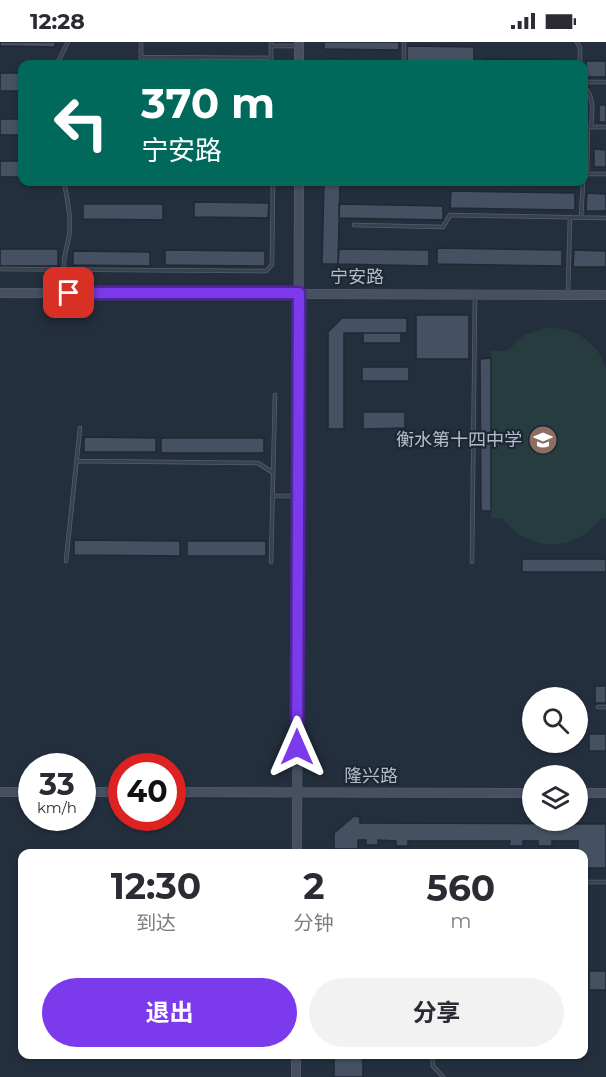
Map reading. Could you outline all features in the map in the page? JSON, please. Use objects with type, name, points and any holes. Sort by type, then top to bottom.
[{"type":"street","points":[[299,44],[299,60]]},
{"type":"street","points":[[297,849],[299,186]]},
{"type":"street","name":"宁安路","points":[[0,292],[606,294]]},
{"type":"street","points":[[0,792],[18,792]]},
{"type":"street","name":"隆兴路","points":[[186,792],[522,793]]},
{"type":"street","points":[[588,793],[606,793]]},
{"type":"street","points":[[296,1059],[296,1077]]},
{"type":"lane","points":[[59,60],[68,42]]},
{"type":"lane","points":[[141,42],[141,57],[271,58],[271,44],[299,44]]},
{"type":"lane","points":[[404,42],[404,60]]},
{"type":"lane","points":[[577,42],[580,60]]},
{"type":"lane","points":[[588,82],[606,82]]},
{"type":"lane","points":[[588,91],[592,102],[588,127],[606,127]]},
{"type":"lane","points":[[588,174],[606,174]]},
{"type":"lane","points":[[64,186],[69,225],[68,241],[63,256],[64,270]]},
{"type":"lane","points":[[0,269],[266,271],[272,265],[273,186]]},
{"type":"lane","points":[[581,217],[583,186]]},
{"type":"lane","points":[[354,225],[443,227],[450,215],[606,218]]},
{"type":"lane","points":[[568,294],[570,217]]},
{"type":"lane","points":[[472,562],[476,294]]},
{"type":"lane","points":[[271,562],[275,395]]},
{"type":"lane","points":[[66,561],[80,428]]},
{"type":"lane","points":[[76,461],[258,463],[272,472]]},
{"type":"lane","points":[[272,496],[299,496]]},
{"type":"lane","points":[[598,707],[606,707]]},
{"type":"lane","points":[[588,882],[606,882]]},
{"type":"lane","points":[[432,1059],[433,1066],[443,1077]]},
{"type":"green space","name":"衡水第十四中学","points":[[547,328],[566,330],[584,338],[597,351],[606,369],[606,518],[601,518],[590,530],[578,538],[565,543],[552,544],[525,537],[502,518],[491,518],[491,351],[507,351],[524,335]]},
{"type":"building","points":[[0,42],[55,42],[55,47],[0,46]]},
{"type":"building","points":[[324,42],[399,42],[399,50],[324,49]]},
{"type":"building","points":[[407,46],[474,47],[474,60],[407,60]]},
{"type":"building","points":[[484,59],[573,60],[484,60]]},
{"type":"building","points":[[588,61],[606,61],[606,77],[588,77]]},
{"type":"building","points":[[0,73],[18,73],[18,91],[0,91]]},
{"type":"building","points":[[599,105],[606,105],[606,122],[599,122]]},
{"type":"building","points":[[0,119],[18,119],[18,135],[0,135]]},
{"type":"building","points":[[594,149],[606,150],[606,167],[594,167]]},
{"type":"building","points":[[0,161],[18,161],[18,177],[0,177]]},
{"type":"building","points":[[324,186],[340,186],[338,264],[322,264]]},
{"type":"building","points":[[451,191],[575,193],[575,210],[450,208]]},
{"type":"building","points":[[587,193],[606,194],[606,211],[586,211]]},
{"type":"building","points":[[194,202],[269,203],[268,218],[194,217]]},
{"type":"building","points":[[83,204],[163,204],[163,220],[83,219]]},
{"type":"building","points":[[339,204],[443,206],[443,220],[339,218]]},
{"type":"building","points":[[437,248],[562,250],[562,266],[437,264]]},
{"type":"building","points":[[0,249],[58,249],[58,266],[0,266]]},
{"type":"building","points":[[339,249],[429,250],[429,266],[338,264]]},
{"type":"building","points":[[165,250],[265,251],[265,266],[165,265]]},
{"type":"building","points":[[574,250],[606,251],[606,267],[573,267]]},
{"type":"building","points":[[73,251],[150,252],[150,266],[73,265]]},
{"type":"building","points":[[416,315],[469,315],[469,359],[416,359]]},
{"type":"building","points":[[342,318],[407,318],[407,333],[344,333],[344,429],[328,429],[328,332]]},
{"type":"building","points":[[363,333],[401,333],[401,343],[363,343]]},
{"type":"building","points":[[491,358],[491,511],[481,511],[480,359]]},
{"type":"building","points":[[362,367],[409,367],[409,381],[362,381]]},
{"type":"building","points":[[363,412],[405,412],[405,428],[363,429]]},
{"type":"building","points":[[84,437],[156,438],[156,452],[84,452]]},
{"type":"building","points":[[161,438],[264,438],[264,453],[161,453]]},
{"type":"building","points":[[74,540],[180,541],[180,556],[74,555]]},
{"type":"building","points":[[187,541],[266,541],[266,556],[187,556]]},
{"type":"building","points":[[522,559],[606,559],[606,572],[522,572]]},
{"type":"building","points":[[595,686],[606,686],[606,703],[595,703]]},
{"type":"building","points":[[589,734],[606,734],[606,751],[589,751]]},
{"type":"building","points":[[354,816],[360,817],[360,823],[522,824],[522,831],[588,831],[588,824],[606,824],[606,868],[588,868],[588,849],[578,849],[578,841],[552,841],[552,846],[538,846],[538,841],[523,841],[523,846],[509,846],[510,841],[408,841],[408,846],[396,846],[396,841],[378,840],[378,845],[366,845],[366,840],[358,840],[358,849],[334,849],[334,833]]},
{"type":"building","points":[[589,971],[606,971],[606,990],[589,990]]},
{"type":"building","points":[[334,1059],[363,1059],[363,1077],[334,1077]]},
{"type":"place","name":"衡水第十四中学","points":[[543,440]]},
{"type":"route","points":[[69,293],[299,293],[297,747]]}]
